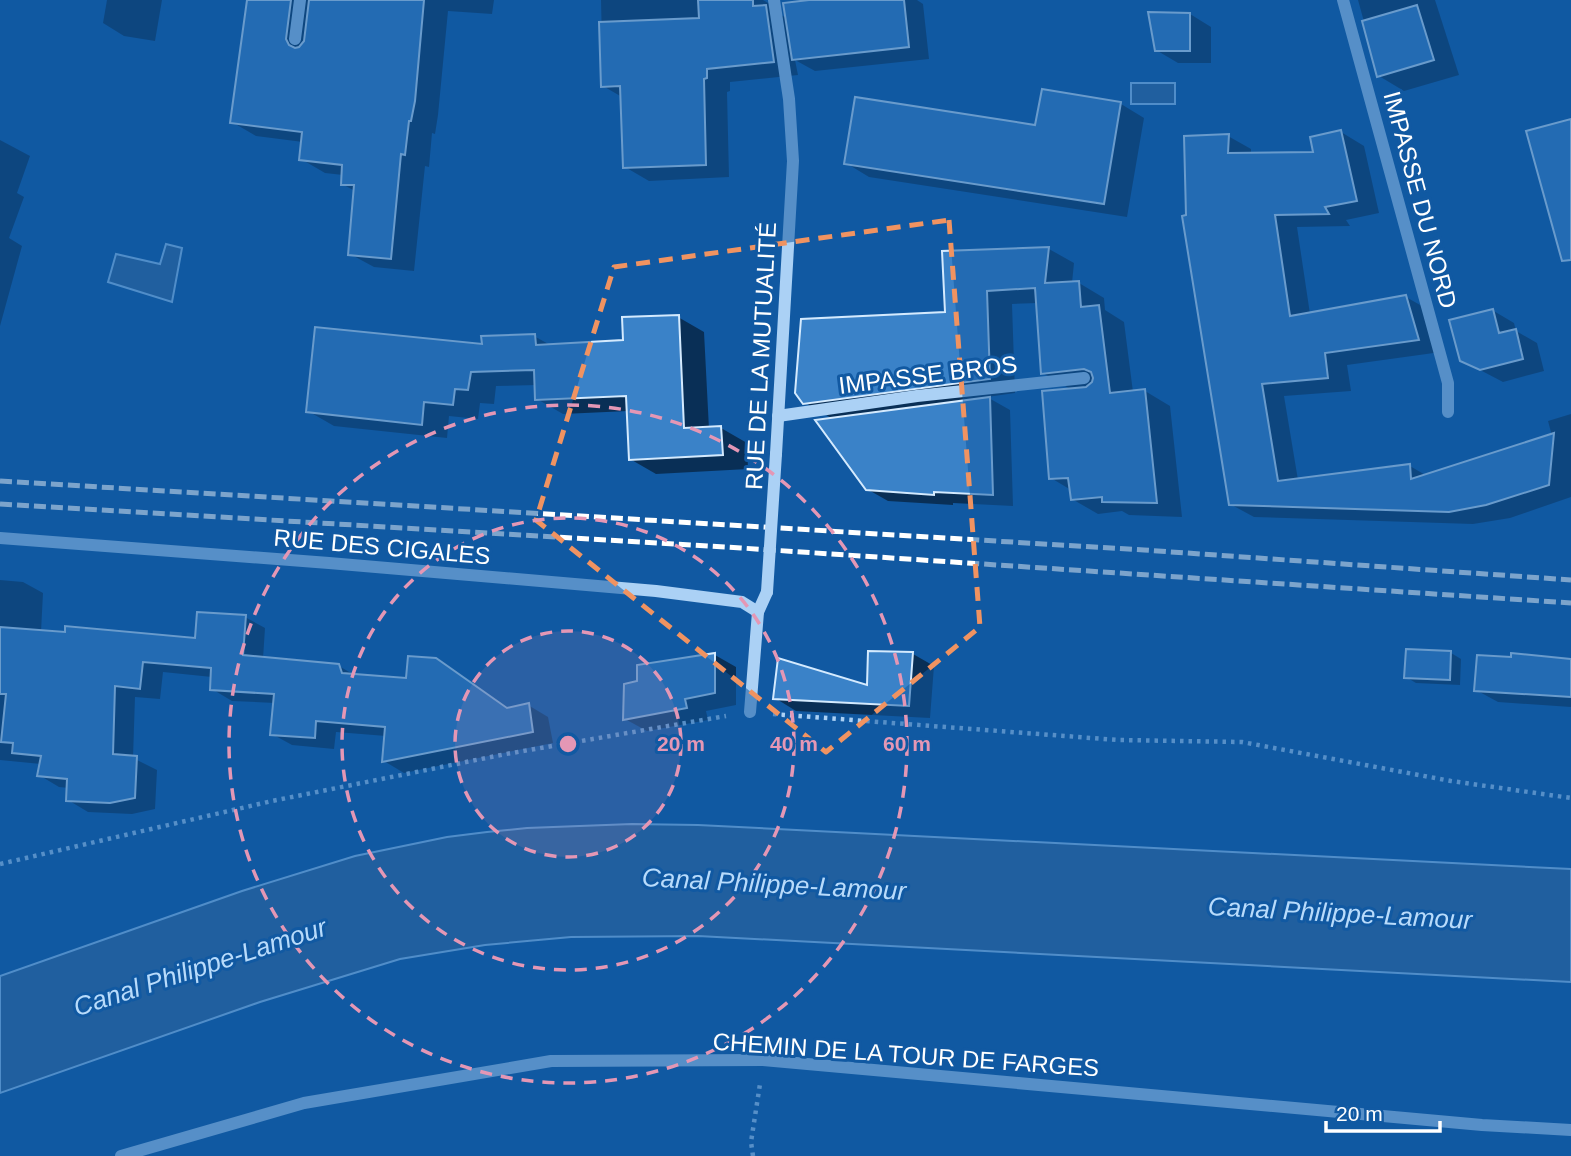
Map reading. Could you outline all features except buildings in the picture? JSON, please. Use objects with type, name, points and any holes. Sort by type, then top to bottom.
[{"type":"street","points":[[295,39],[300,0]]},
{"type":"street","name":"RUE DE LA MUTUALITÉ","points":[[750,712],[758,612],[767,592],[793,161],[789,99],[774,0]]},
{"type":"street","name":"IMPASSE DU NORD","points":[[1343,0],[1448,383],[1448,412]]},
{"type":"street","name":"IMPASSE BROS","points":[[778,416],[917,396],[1084,378]]},
{"type":"street","name":"RUE DES CIGALES","points":[[0,538],[330,563],[656,592],[742,602],[758,612]]},
{"type":"street","name":"CHEMIN DE LA TOUR DE FARGES","points":[[121,1156],[304,1103],[551,1061],[763,1060],[1482,1125],[1571,1130]]},
{"type":"path","points":[[0,864],[272,801],[506,754],[750,712],[1118,740],[1242,742],[1451,781],[1571,798]]},
{"type":"path","points":[[753,1156],[751,1142],[763,1060]]},
{"type":"highlighted area","points":[[949,220],[980,627],[826,752],[536,520],[614,267]]},
{"type":"water","points":[[1131,83],[1175,83],[1175,104],[1131,104]]},
{"type":"water","points":[[166,244],[182,248],[172,302],[108,282],[116,254],[160,264]]},
{"type":"water","name":"Canal Philippe-Lamour","points":[[632,824],[698,825],[1571,869],[1571,982],[698,936],[571,937],[485,945],[400,959],[260,1002],[0,1093],[0,976],[242,891],[355,856],[447,837],[487,832]]},
{"type":"railway","points":[[0,481],[1144,550],[1571,580]]},
{"type":"railway","points":[[0,504],[741,548],[1571,603]]}]
